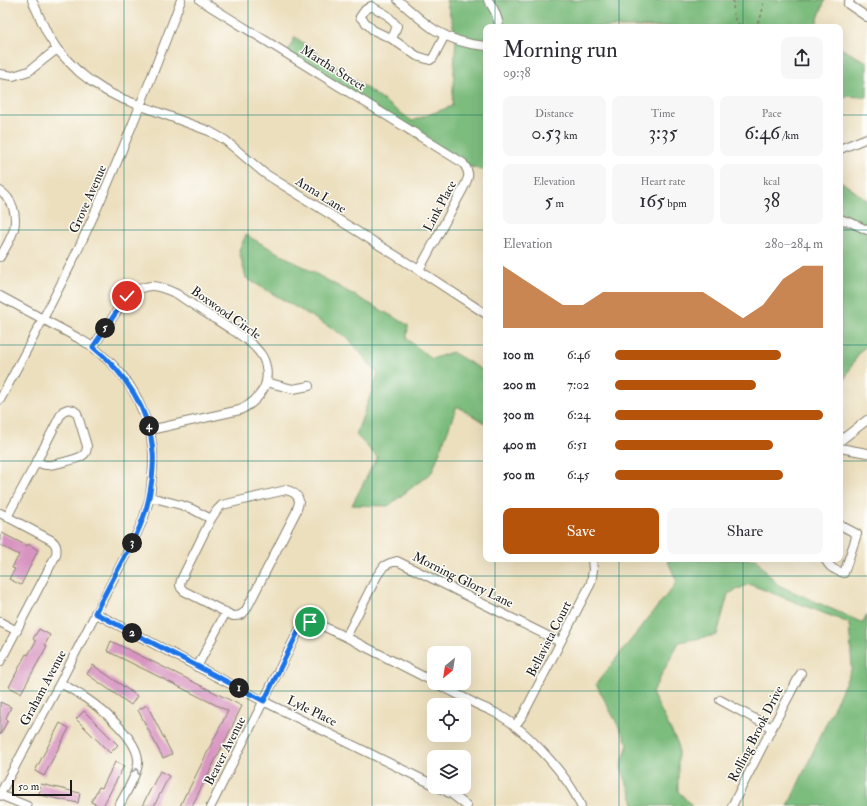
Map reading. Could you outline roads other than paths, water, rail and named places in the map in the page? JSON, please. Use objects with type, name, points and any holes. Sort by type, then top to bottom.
[{"type":"street","name":"Anna Lane","points":[[32,0],[48,35],[57,48],[75,68],[92,82],[120,98],[210,131],[225,140],[264,173],[483,312]]},
{"type":"street","name":"Grove Avenue","points":[[0,400],[87,231],[108,185],[141,106],[181,0]]},
{"type":"street","name":"Martha Street","points":[[200,0],[453,157]]},
{"type":"street","points":[[398,0],[435,30],[469,44],[483,46]]},
{"type":"street","points":[[488,0],[494,8],[499,24]]},
{"type":"street","points":[[850,0],[848,4],[867,17]]},
{"type":"street","points":[[392,39],[397,26],[387,15],[371,6],[365,10],[360,16],[365,23],[373,30],[392,39],[417,56],[430,60],[433,58],[445,35]]},
{"type":"street","points":[[0,74],[13,76],[29,71],[57,48]]},
{"type":"street","points":[[843,148],[867,138]]},
{"type":"street","name":"Link Place","points":[[419,270],[468,179],[468,170],[463,163],[453,157]]},
{"type":"street","points":[[0,191],[6,194],[12,202],[15,221],[13,230],[0,257]]},
{"type":"street","points":[[843,221],[867,230]]},
{"type":"street","name":"Boxwood Circle","points":[[93,347],[127,296],[135,290],[149,286],[157,286],[177,294],[250,342],[264,359],[267,375],[266,382]]},
{"type":"street","name":"Graham Avenue","points":[[0,296],[93,347],[112,364],[130,386],[143,409],[150,430],[153,452],[150,497],[143,520],[60,683],[0,794]]},
{"type":"street","points":[[150,430],[240,410],[253,403],[266,382],[294,389],[309,386]]},
{"type":"street","points":[[0,662],[56,555],[57,550],[54,542],[51,540],[4,515],[37,461],[63,411],[68,409],[77,413],[87,446],[84,456],[50,466],[44,465],[37,461]]},
{"type":"street","points":[[843,439],[867,420]]},
{"type":"street","points":[[843,449],[867,453]]},
{"type":"street","points":[[286,490],[297,495],[299,501],[296,512],[246,610],[239,616],[233,616],[184,591],[180,585],[212,520],[217,510],[222,505],[286,490]]},
{"type":"street","points":[[150,497],[192,509],[212,520]]},
{"type":"street","points":[[826,562],[835,570],[844,573],[857,534],[843,527]]},
{"type":"street","name":"Morning Glory Lane","points":[[346,638],[377,576],[384,566],[397,561],[560,642]]},
{"type":"street","name":"Bellavista Court","points":[[515,726],[523,715],[591,583],[593,570],[592,562]]},
{"type":"street","points":[[197,667],[226,612]]},
{"type":"street","name":"Lyle Place","points":[[95,613],[197,667],[427,782]]},
{"type":"street","points":[[0,622],[17,631]]},
{"type":"street","name":"Beaver Avenue","points":[[211,806],[301,627],[305,623],[314,622],[346,638]]},
{"type":"street","points":[[346,638],[427,679]]},
{"type":"street","name":"Rolling Brook Drive","points":[[732,806],[801,673]]},
{"type":"street","points":[[60,683],[84,696],[118,724],[133,745],[139,762],[138,770],[118,806]]},
{"type":"street","points":[[449,690],[501,716],[515,726],[537,746],[558,770],[577,796],[581,806]]},
{"type":"street","points":[[720,700],[772,728]]},
{"type":"street","points":[[0,794],[26,806]]},
{"type":"street","points":[[451,794],[467,806]]}]
